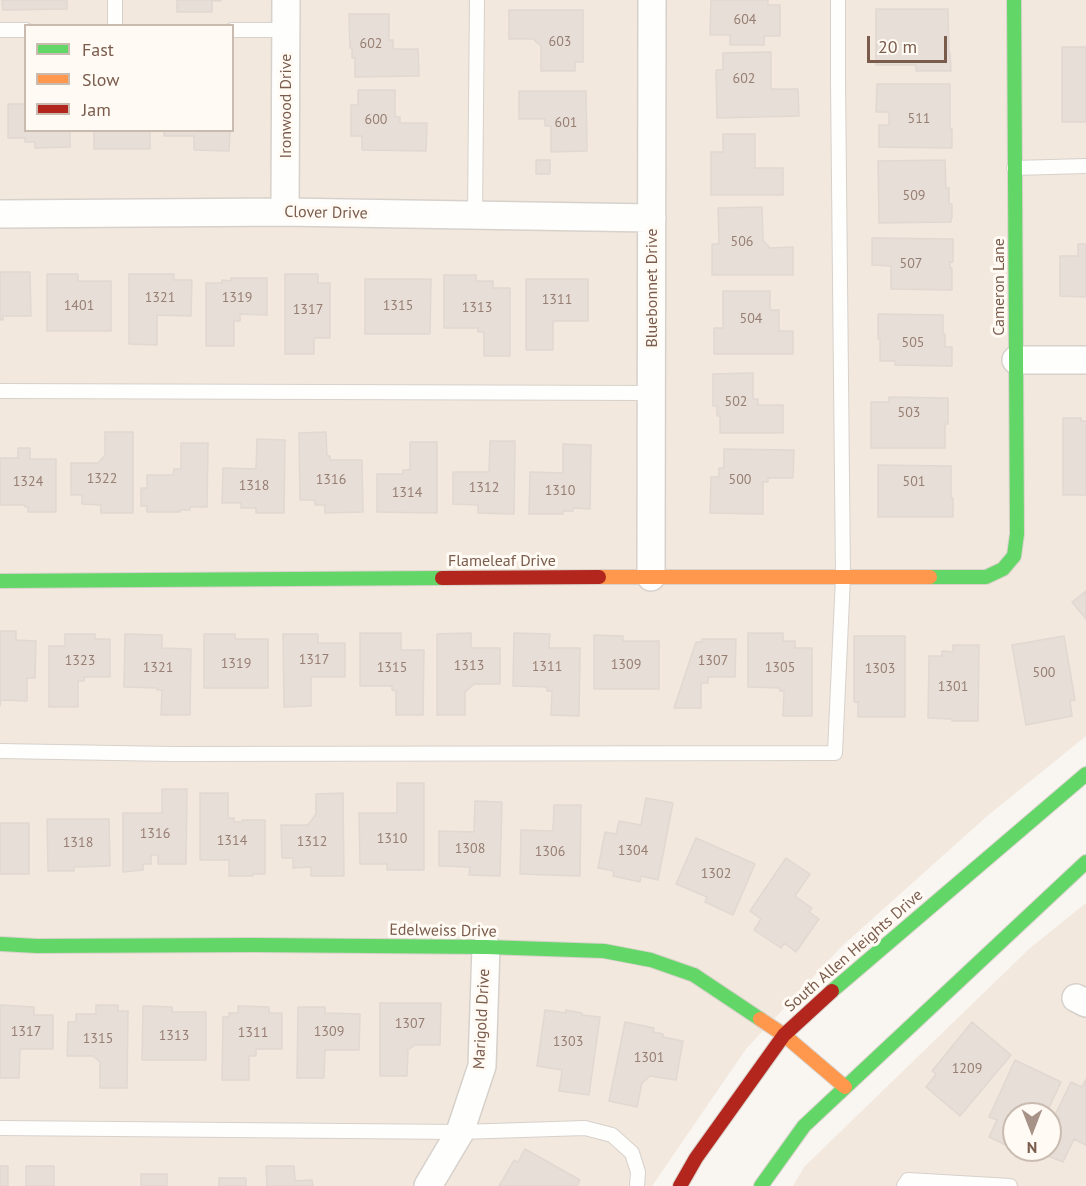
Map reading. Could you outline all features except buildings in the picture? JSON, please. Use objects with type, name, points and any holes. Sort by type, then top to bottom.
[{"type":"street","name":"Ironwood Drive","points":[[285,212],[286,0]]},
{"type":"street","name":"Bluebonnet Drive","points":[[651,577],[652,0]]},
{"type":"street","name":"Cameron Lane","points":[[1003,569],[1014,556],[1017,534],[1014,0]]},
{"type":"street","name":"Clover Drive","points":[[0,214],[285,212],[652,218]]},
{"type":"street","points":[[1016,360],[1086,360]]},
{"type":"street","name":"Flameleaf Drive","points":[[0,581],[987,577],[1003,569]]},
{"type":"street","name":"South Allen Heights Drive","points":[[680,1186],[696,1158],[784,1035],[835,988],[1086,774]]},
{"type":"street","points":[[761,1186],[804,1126],[1086,862]]},
{"type":"street","name":"Edelweiss Drive","points":[[0,944],[486,947],[603,951],[651,960],[694,975],[784,1035],[845,1087]]},
{"type":"street","name":"Marigold Drive","points":[[428,1186],[460,1132],[482,1066],[486,947]]},
{"type":"lane","points":[[115,0],[115,24]]},
{"type":"lane","points":[[476,215],[477,0]]},
{"type":"lane","points":[[0,751],[172,754],[835,753],[843,577],[838,0]]},
{"type":"lane","points":[[0,30],[24,30]]},
{"type":"lane","points":[[234,30],[286,30]]},
{"type":"lane","points":[[1014,168],[1086,166]]},
{"type":"lane","points":[[0,391],[651,393]]},
{"type":"lane","points":[[0,1128],[460,1132],[585,1128],[612,1135],[632,1153],[638,1172],[637,1186]]},
{"type":"lane","points":[[904,1186],[908,1180],[1010,1186]]},
{"type":"shaded area","points":[[0,0],[1086,0],[1086,736],[986,817],[842,946],[746,1049],[652,1186],[0,1186]]},
{"type":"shaded area","points":[[1086,903],[1086,1186],[793,1186],[804,1167],[1029,949]]},
{"type":"traffic: fast","points":[[930,577],[986,577],[1003,569],[1014,556],[1017,534],[1014,0]]},
{"type":"traffic: fast","points":[[0,581],[442,578]]},
{"type":"traffic: fast","points":[[832,991],[1086,774]]},
{"type":"traffic: fast","points":[[761,1186],[804,1126],[1086,862]]},
{"type":"traffic: fast","points":[[0,944],[486,947],[604,951],[651,960],[694,975],[760,1019]]},
{"type":"traffic: slow","points":[[599,577],[930,577]]},
{"type":"traffic: slow","points":[[760,1019],[784,1035],[845,1087]]},
{"type":"traffic: jam","points":[[442,578],[599,577]]},
{"type":"traffic: jam","points":[[680,1186],[696,1158],[784,1035],[832,991]]}]
